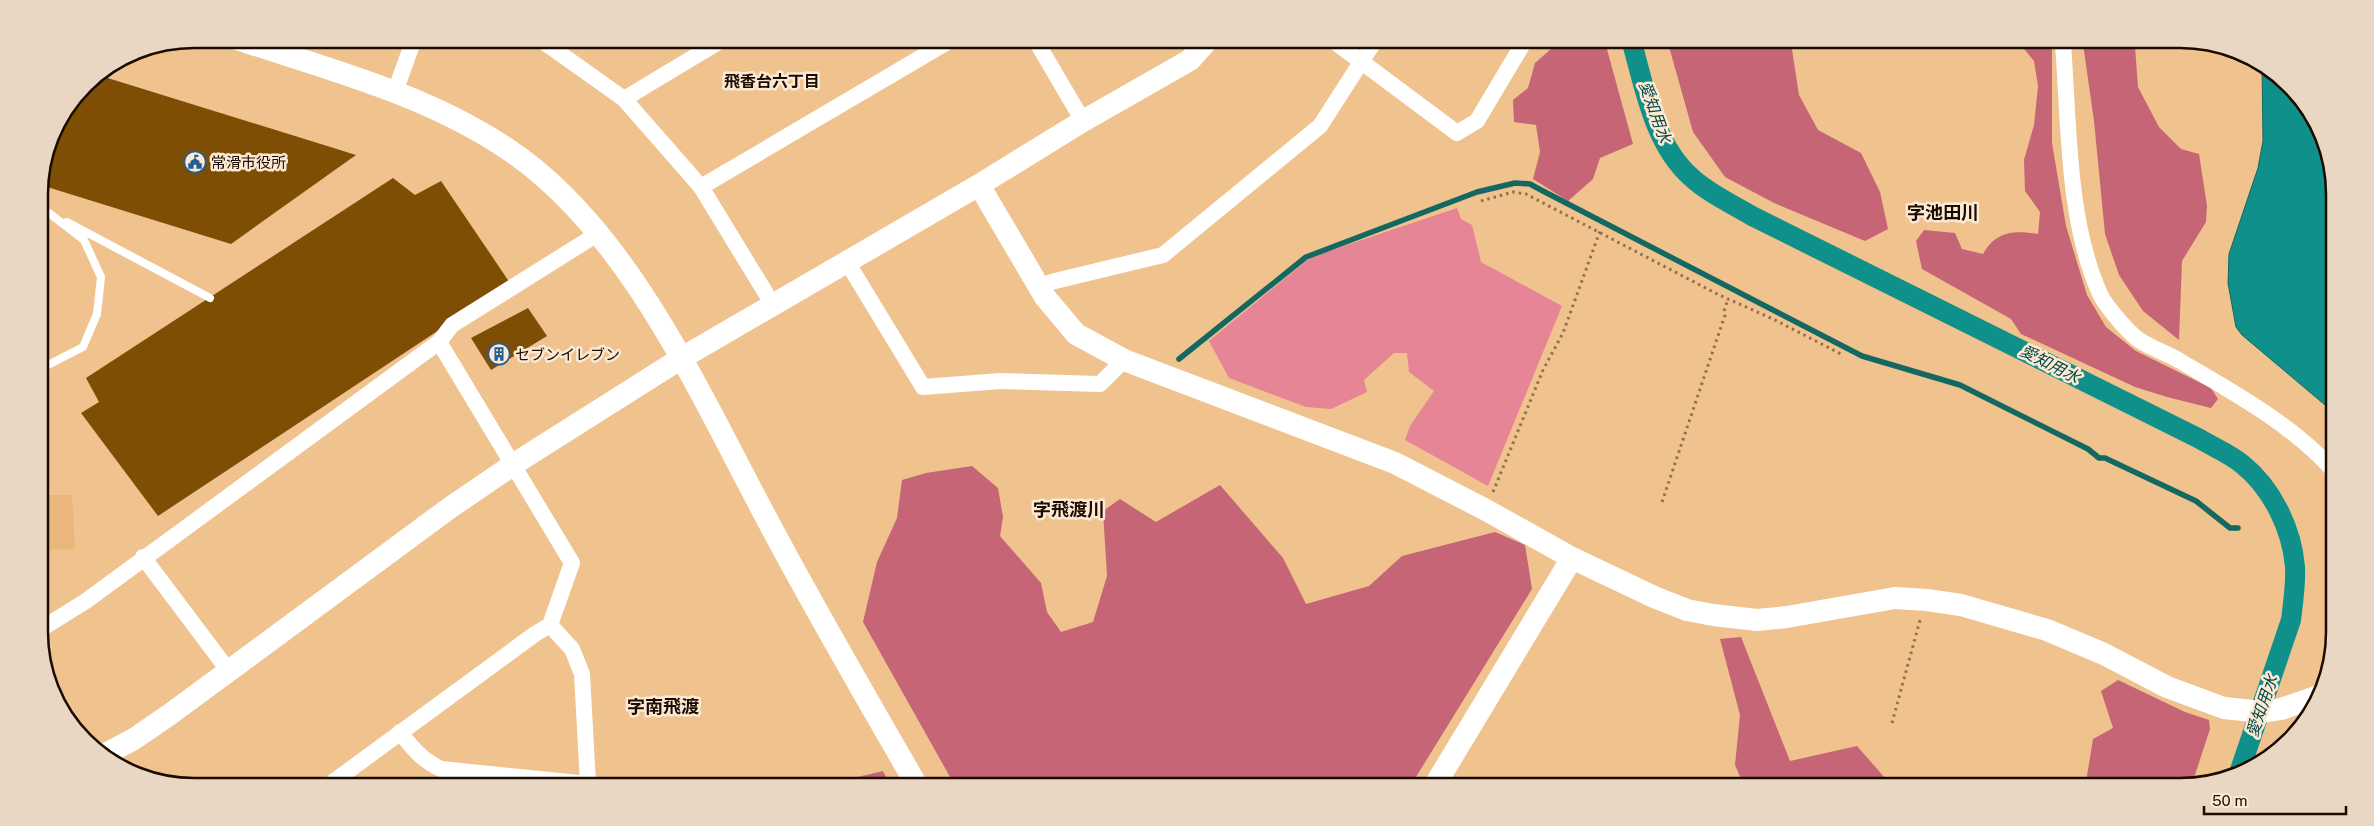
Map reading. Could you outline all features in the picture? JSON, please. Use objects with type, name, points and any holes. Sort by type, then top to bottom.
[{"type":"street","points":[[264,48],[395,92],[461,121],[507,148],[544,177],[583,214],[616,254],[680,358],[821,620],[913,778]]},
{"type":"street","points":[[395,92],[411,48]]},
{"type":"street","points":[[552,48],[624,99],[701,187],[773,305]]},
{"type":"street","points":[[624,99],[709,48]]},
{"type":"street","points":[[701,187],[937,48]]},
{"type":"street","points":[[1040,48],[1083,121]]},
{"type":"street","points":[[110,752],[134,739],[451,507],[514,464],[680,358],[979,186],[1083,121],[1190,60],[1201,48]]},
{"type":"street","points":[[1343,48],[1457,133],[1477,121],[1520,48]]},
{"type":"street","points":[[1040,290],[1051,282],[1163,255],[1320,126],[1370,48]]},
{"type":"street","points":[[2064,48],[2072,172],[2084,246],[2101,296],[2134,336],[2174,357],[2253,405],[2318,454],[2326,463]]},
{"type":"street","points":[[979,186],[1040,290],[1076,334],[1124,360],[1395,463],[1486,510],[1572,558],[1654,597],[1687,610],[1732,618],[1757,620],[1787,618],[1895,598],[1961,605],[2047,630],[2104,654],[2167,687],[2224,708],[2262,712],[2281,709],[2310,699]]},
{"type":"street","points":[[47,626],[86,601],[143,557],[440,342],[452,325],[599,233]]},
{"type":"street","points":[[847,262],[923,387],[1000,381],[1100,384],[1124,360]]},
{"type":"street","points":[[339,778],[534,634],[550,625],[572,563],[440,342]]},
{"type":"street","points":[[143,557],[228,670]]},
{"type":"street","points":[[1439,778],[1572,558]]},
{"type":"street","points":[[550,625],[572,650],[582,674],[588,778]]},
{"type":"street","points":[[400,732],[416,754],[427,763],[441,769],[530,778]]},
{"type":"lane","points":[[49,213],[210,298]]},
{"type":"lane","points":[[48,363],[82,347],[97,314],[101,277],[84,240],[49,213]]},
{"type":"path","points":[[1481,201],[1513,192],[1526,194],[1728,299],[1773,319],[1841,354]]},
{"type":"path","points":[[1486,510],[1543,370],[1563,333],[1600,232]]},
{"type":"path","points":[[1662,502],[1725,315],[1724,311],[1728,299]]},
{"type":"path","points":[[1892,723],[1926,600]]},
{"type":"shaded area","points":[[1552,48],[1607,48],[1633,144],[1600,158],[1593,179],[1568,201],[1533,179],[1540,152],[1536,125],[1514,122],[1513,100],[1528,88],[1535,63]]},
{"type":"shaded area","points":[[1669,48],[1792,48],[1799,95],[1818,130],[1861,153],[1880,192],[1888,229],[1865,241],[1774,203],[1725,177],[1693,132]]},
{"type":"shaded area","points":[[2023,48],[2052,48],[2052,143],[2066,226],[2087,295],[2106,327],[2136,351],[2211,388],[2218,399],[2211,408],[2135,387],[2021,334],[2011,319],[1922,269],[1916,241],[1924,230],[1955,233],[1962,249],[1983,254],[1988,246],[2006,234],[2021,232],[2038,234],[2040,212],[2025,191],[2024,160],[2034,125],[2038,86],[2034,61]]},
{"type":"shaded area","points":[[2084,48],[2135,48],[2138,87],[2159,127],[2181,149],[2199,154],[2207,206],[2206,222],[2182,261],[2179,340],[2143,311],[2119,275],[2105,234],[2094,121]]},
{"type":"shaded area","points":[[1457,208],[1461,219],[1472,225],[1481,262],[1562,306],[1488,486],[1405,440],[1410,426],[1434,391],[1409,372],[1407,353],[1394,353],[1364,380],[1367,392],[1331,409],[1306,407],[1229,378],[1209,341],[1311,257]]},
{"type":"shaded area","points":[[972,466],[998,488],[1003,517],[1000,536],[1041,583],[1047,612],[1061,632],[1093,622],[1107,576],[1103,511],[1120,499],[1156,522],[1220,485],[1283,558],[1306,604],[1369,586],[1402,556],[1495,532],[1525,545],[1532,589],[1415,778],[951,778],[863,622],[877,562],[897,518],[902,480],[926,473]]},
{"type":"shaded area","points":[[47,488],[48,495],[72,495],[75,549],[47,550]]},
{"type":"shaded area","points":[[1741,637],[1790,761],[1857,746],[1885,778],[1741,778],[1735,765],[1740,715],[1720,639]]},
{"type":"shaded area","points":[[2118,680],[2185,712],[2209,720],[2210,729],[2194,778],[2087,778],[2093,739],[2113,728],[2101,691]]},
{"type":"shaded area","points":[[883,771],[887,778],[853,778]]},
{"type":"water","points":[[2262,73],[2284,90],[2307,121],[2319,147],[2324,165],[2326,184],[2326,406],[2242,335],[2236,327],[2228,283],[2229,254],[2258,168],[2263,141]]},
{"type":"building","name":"常滑市役所","points":[[106,77],[356,155],[231,244],[48,187],[52,156],[59,138],[72,112],[90,90]]},
{"type":"building","points":[[393,178],[415,195],[441,181],[510,283],[158,516],[81,413],[99,402],[86,378]]},
{"type":"building","name":"セブンイレブン","points":[[528,308],[547,336],[491,370],[471,338]]},
{"type":"waterway","name":"愛知用水","points":[[1633,48],[1652,115],[1668,149],[1678,164],[1705,188],[1752,216],[2200,439],[2237,460],[2263,485],[2279,510],[2290,538],[2295,567],[2295,587],[2291,620],[2242,764]]},
{"type":"waterway","points":[[1179,359],[1306,257],[1477,192],[1515,183],[1530,184],[1862,356],[1960,385],[2088,449],[2099,458],[2105,458],[2196,501],[2230,528],[2238,528]]},
{"type":"place","name":"常滑市役所","points":[[195,162]]},
{"type":"place","name":"セブンイレブン","points":[[499,354]]},
{"type":"district","name":"飛香台六丁目","points":[[772,81]]},
{"type":"district","name":"字池田川","points":[[1943,212]]},
{"type":"district","name":"字飛渡川","points":[[1069,509]]},
{"type":"district","name":"字南飛渡","points":[[663,706]]}]
